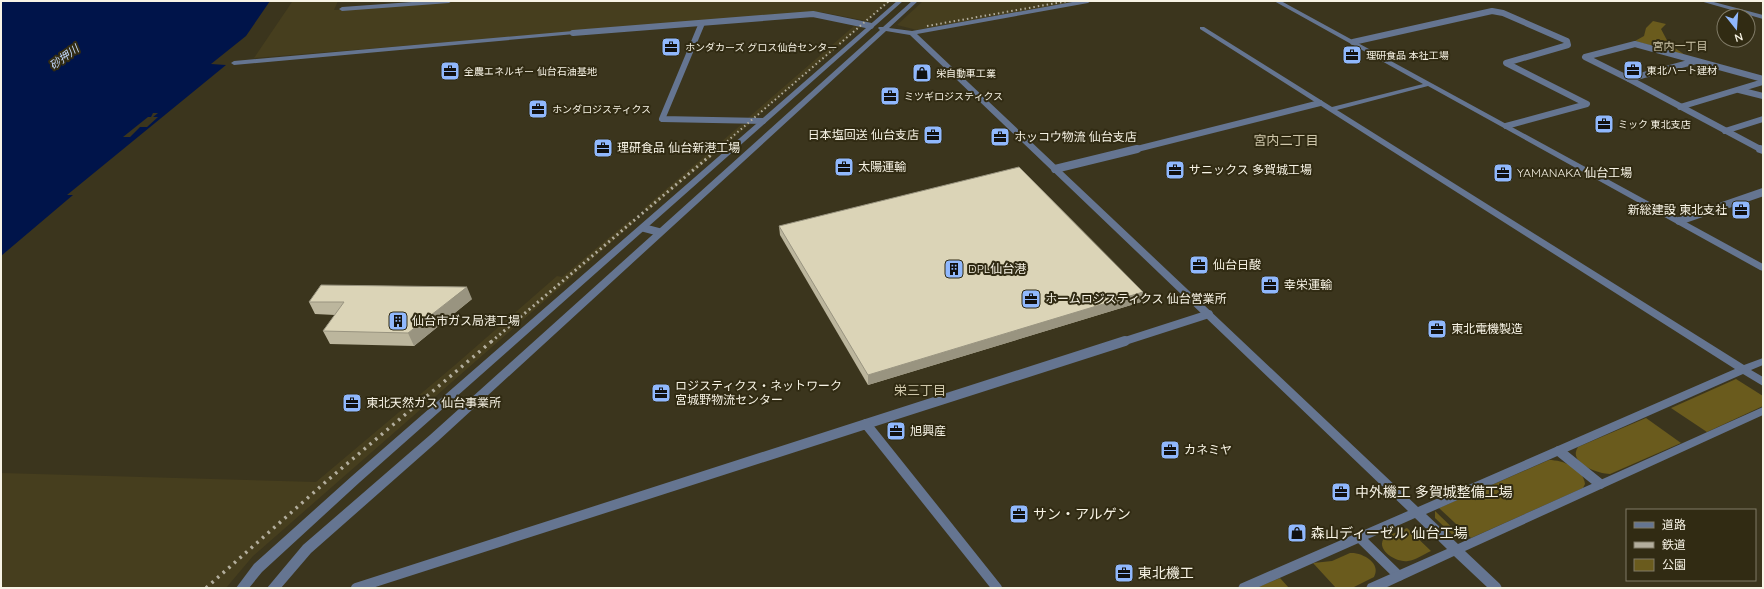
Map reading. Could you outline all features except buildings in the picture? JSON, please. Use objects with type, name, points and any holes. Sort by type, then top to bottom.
[{"type":"street","points":[[372,1],[346,3],[342,9],[449,1]]},
{"type":"street","points":[[242,588],[258,568],[356,479],[644,228],[900,1]]},
{"type":"street","points":[[273,588],[307,549],[444,428],[915,1]]},
{"type":"street","points":[[234,63],[573,34],[604,34],[812,17],[860,26],[871,26],[912,33],[1088,1]]},
{"type":"street","points":[[1277,1],[1763,268]]},
{"type":"street","points":[[1703,1],[1763,17]]},
{"type":"street","points":[[1352,42],[1492,11],[1503,13],[1567,41],[1568,45],[1506,63],[1587,104],[1506,126]]},
{"type":"street","points":[[701,25],[662,119],[763,121]]},
{"type":"street","points":[[1202,28],[1763,382]]},
{"type":"street","points":[[912,33],[1496,588]]},
{"type":"street","points":[[1763,79],[1635,44],[1585,57],[1763,150]]},
{"type":"street","points":[[1629,79],[1696,61]]},
{"type":"street","points":[[1680,107],[1763,82]]},
{"type":"street","points":[[1330,110],[1429,84]]},
{"type":"street","points":[[1739,90],[1763,96]]},
{"type":"street","points":[[1055,169],[1320,103]]},
{"type":"street","points":[[1725,131],[1763,119]]},
{"type":"street","points":[[1678,221],[1763,192]]},
{"type":"street","points":[[644,228],[659,232]]},
{"type":"street","points":[[356,588],[1209,314]]},
{"type":"street","points":[[1244,588],[1763,361]]},
{"type":"street","points":[[1372,588],[1763,411]]},
{"type":"street","points":[[866,424],[997,588]]},
{"type":"street","points":[[1559,451],[1600,484]]},
{"type":"street","points":[[1360,538],[1399,576]]},
{"type":"shaded area","points":[[338,1],[334,10],[460,1],[891,1],[867,21],[821,12],[254,58],[292,2]]},
{"type":"shaded area","points":[[923,1],[1080,1],[917,30],[897,25]]},
{"type":"shaded area","points":[[854,26],[861,27],[755,118],[748,118]]},
{"type":"shaded area","points":[[742,124],[750,124],[649,210],[643,209]]},
{"type":"shaded area","points":[[630,220],[636,221],[253,556],[226,588],[1,588],[1,473],[316,482],[455,365],[557,276],[562,277]]},
{"type":"green space","points":[[1653,21],[1666,24],[1661,29],[1669,44],[1685,55],[1635,41],[1644,36],[1646,28]]},
{"type":"green space","points":[[1736,379],[1763,396],[1763,406],[1707,432],[1671,408]]},
{"type":"green space","points":[[1646,418],[1681,443],[1610,474],[1592,470],[1580,463],[1576,453],[1578,447]]},
{"type":"green space","points":[[1549,460],[1566,463],[1576,469],[1583,478],[1585,484],[1583,488],[1471,538],[1439,508]]},
{"type":"green space","points":[[1435,511],[1466,541],[1458,540],[1435,518]]},
{"type":"green space","points":[[1407,528],[1431,551],[1408,561],[1398,560],[1384,550],[1382,542],[1385,537]]},
{"type":"green space","points":[[1350,553],[1360,554],[1370,559],[1376,572],[1374,577],[1352,588],[1336,588],[1313,563],[1332,561]]},
{"type":"green space","points":[[1280,578],[1289,588],[1256,588]]},
{"type":"water","name":"砂押川","points":[[1,1],[270,1],[246,36],[211,64],[226,65],[67,195],[73,195],[1,256]]},
{"type":"pier","points":[[153,113],[158,113],[153,117],[158,117],[147,127],[140,127],[130,137],[123,137],[148,117],[151,117]]},
{"type":"railway","points":[[717,150],[889,1]]},
{"type":"railway","points":[[927,26],[1068,1]]},
{"type":"railway","points":[[491,342],[718,149]]},
{"type":"railway","points":[[206,588],[329,479],[492,341]]},
{"type":"place","name":"ホンダカーズ グロス仙台センター","points":[[671,47]]},
{"type":"place","name":"理研食品 本社工場","points":[[1352,55]]},
{"type":"place","name":"東北ハート建材","points":[[1633,70]]},
{"type":"place","name":"全農エネルギー 仙台石油基地","points":[[450,71]]},
{"type":"place","name":"栄自動車工業","points":[[922,73]]},
{"type":"place","name":"ミツギロジスティクス","points":[[890,96]]},
{"type":"place","name":"ホンダロジスティクス","points":[[538,109]]},
{"type":"place","name":"ミック 東北支店","points":[[1604,124]]},
{"type":"place","name":"日本塩回送 仙台支店","points":[[933,135]]},
{"type":"place","name":"ホッコウ物流 仙台支店","points":[[1000,137]]},
{"type":"place","name":"理研食品 仙台新港工場","points":[[603,148]]},
{"type":"place","name":"太陽運輸","points":[[844,167]]},
{"type":"place","name":"サニックス 多賀城工場","points":[[1175,170]]},
{"type":"place","name":"YAMANAKA 仙台工場","points":[[1503,173]]},
{"type":"place","name":"新総建設 東北支社","points":[[1741,210]]},
{"type":"place","name":"仙台日酸","points":[[1199,265]]},
{"type":"place","name":"DPL仙台港","points":[[954,269]]},
{"type":"place","name":"幸栄運輸","points":[[1270,285]]},
{"type":"place","name":"ホームロジスティクス 仙台営業所","points":[[1031,299]]},
{"type":"place","name":"仙台市ガス局港工場","points":[[398,321]]},
{"type":"place","name":"東北電機製造","points":[[1437,329]]},
{"type":"place","name":"ロジスティクス・ネットワーク 宮城野物流センター","points":[[661,393]]},
{"type":"place","name":"東北天然ガス 仙台事業所","points":[[352,403]]},
{"type":"place","name":"旭興産","points":[[896,431]]},
{"type":"place","name":"カネミヤ","points":[[1170,450]]},
{"type":"place","name":"中外機工 多賀城整備工場","points":[[1341,492]]},
{"type":"place","name":"サン・アルゲン","points":[[1019,514]]},
{"type":"place","name":"森山ディーゼル 仙台工場","points":[[1297,533]]},
{"type":"place","name":"東北機工","points":[[1124,573]]},
{"type":"district","name":"宮内一丁目","points":[[1680,46]]},
{"type":"district","name":"宮内二丁目","points":[[1286,140]]},
{"type":"district","name":"栄三丁目","points":[[920,390]]}]
